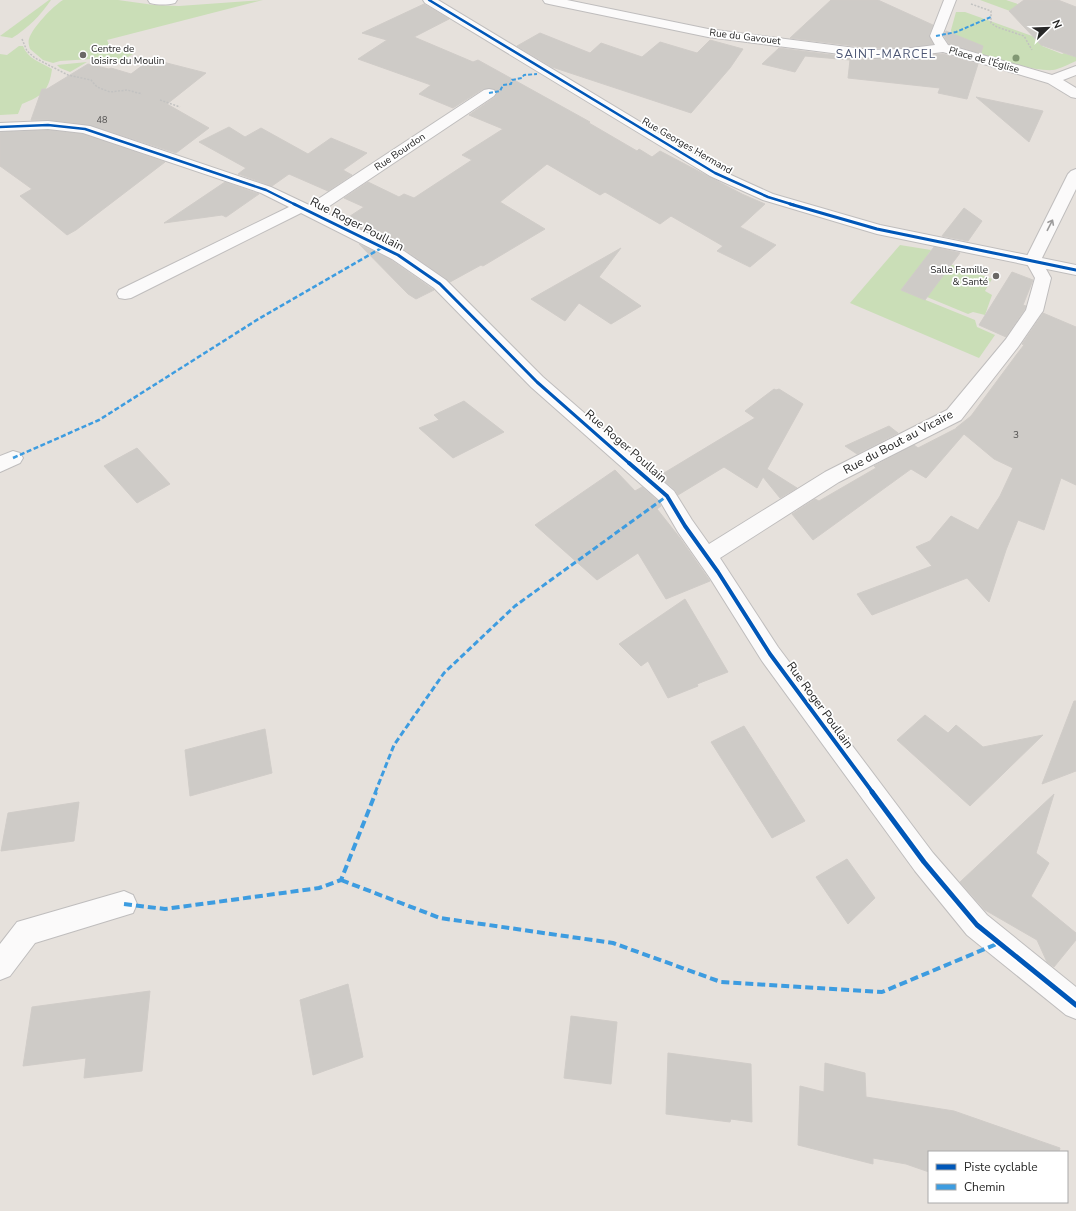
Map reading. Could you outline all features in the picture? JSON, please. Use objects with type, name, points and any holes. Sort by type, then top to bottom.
[{"type":"street","points":[[154,0],[171,0]]},
{"type":"street","name":"Rue Georges Hermand","points":[[429,0],[715,173],[768,197],[877,229],[1076,270]]},
{"type":"street","name":"Rue du Gavouet","points":[[549,0],[590,4],[708,33],[871,54],[903,53],[943,48]]},
{"type":"street","name":"Place de l'Église","points":[[950,0],[936,36],[943,48],[1053,80],[1076,94]]},
{"type":"street","points":[[1053,80],[1076,70]]},
{"type":"street","name":"Rue Bourdon","points":[[125,294],[306,210],[490,93]]},
{"type":"street","name":"Rue Roger Poullain","points":[[0,127],[48,125],[85,129],[266,190],[398,255],[440,284],[537,382],[667,496],[685,526],[707,556],[770,654],[924,862],[977,925],[1076,1005]]},
{"type":"street","points":[[1033,260],[1076,174]]},
{"type":"street","name":"Rue du Bout au Vicaire","points":[[707,556],[832,477],[954,415],[1012,343],[1034,311],[1043,278],[1033,260]]},
{"type":"street","points":[[0,966],[27,932],[124,904]]},
{"type":"path","points":[[969,4],[991,11],[991,23],[997,27],[1024,36],[1027,43]]},
{"type":"path","points":[[22,39],[27,51],[35,58],[68,75],[91,80],[97,87],[110,92],[127,90],[142,94]]},
{"type":"path","points":[[160,100],[180,107]]},
{"type":"green space","points":[[51,0],[43,11],[18,34],[12,38],[0,36]]},
{"type":"green space","points":[[63,0],[118,0],[154,5],[179,6],[263,0],[107,40],[110,47],[133,54],[114,65],[91,59],[60,61],[53,63],[43,60],[30,49],[29,40],[38,23]]},
{"type":"green space","points":[[980,0],[1006,0],[1076,24],[1010,11]]},
{"type":"green space","points":[[956,12],[965,12],[1049,42],[1042,46],[1062,54],[1064,53],[1073,56],[1076,53],[1076,61],[1062,68],[1043,70],[1017,65],[987,56],[962,46],[953,42],[951,30]]},
{"type":"green space","points":[[19,46],[23,46],[31,57],[52,69],[51,76],[49,83],[43,92],[35,98],[22,104],[18,114],[0,115],[0,54],[7,55]]},
{"type":"green space","points":[[87,62],[70,72],[60,68],[57,65]]},
{"type":"green space","points":[[900,245],[931,250],[927,256],[992,279],[985,291],[992,295],[985,315],[973,312],[968,314],[927,297],[921,265],[901,290],[975,320],[977,327],[995,335],[979,358],[850,303]]},
{"type":"building","points":[[831,0],[878,0],[933,25],[929,35],[933,44],[903,48],[871,48],[790,38]]},
{"type":"building","points":[[1024,0],[1058,0],[1076,7],[1076,57],[1041,45],[1009,11]]},
{"type":"building","points":[[424,4],[449,19],[414,37],[473,62],[478,60],[590,122],[589,123],[637,151],[639,149],[652,157],[660,151],[742,194],[765,204],[740,227],[776,245],[750,267],[717,251],[723,246],[671,216],[660,224],[605,192],[600,195],[547,164],[500,202],[545,229],[483,266],[481,265],[450,282],[405,250],[344,220],[364,207],[344,198],[368,182],[399,197],[404,194],[414,198],[472,160],[462,155],[503,129],[469,115],[495,97],[497,92],[494,89],[483,89],[453,108],[419,94],[431,85],[358,59],[387,40],[362,33]]},
{"type":"building","points":[[946,31],[983,46],[981,53],[949,44],[944,36]]},
{"type":"building","points":[[540,33],[590,53],[601,43],[642,57],[660,42],[697,53],[710,40],[743,49],[730,68],[691,113],[552,67],[517,46]]},
{"type":"building","points":[[779,48],[871,60],[943,54],[978,64],[967,99],[938,93],[940,88],[848,78],[850,60],[805,56],[795,72],[762,64]]},
{"type":"building","points":[[151,59],[206,73],[167,104],[209,128],[176,153],[90,125],[48,120],[31,120],[42,89],[47,89],[88,64],[109,69],[111,68],[131,74]]},
{"type":"building","points":[[976,97],[1043,111],[1029,142]]},
{"type":"building","points":[[229,127],[245,137],[261,128],[308,154],[331,138],[367,153],[343,170],[352,175],[328,191],[289,174],[272,186],[238,174],[246,168],[199,142]]},
{"type":"building","points":[[48,130],[83,134],[165,162],[76,230],[67,235],[20,196],[32,189],[0,166],[0,132]]},
{"type":"building","points":[[225,182],[259,194],[226,217],[222,215],[164,223]]},
{"type":"building","points":[[964,208],[982,221],[968,241],[942,236]]},
{"type":"building","points":[[359,244],[391,260],[434,290],[416,299],[408,294]]},
{"type":"building","points":[[934,247],[960,253],[925,300],[901,290]]},
{"type":"building","points":[[621,248],[599,277],[641,306],[611,324],[579,303],[565,321],[531,299]]},
{"type":"building","points":[[1012,272],[1033,280],[1023,305],[1026,306],[1025,309],[1006,337],[979,325]]},
{"type":"building","points":[[1043,313],[1076,327],[1076,485],[1061,478],[1044,530],[1018,520],[1006,550],[989,602],[967,578],[872,615],[857,594],[932,566],[916,547],[930,541],[951,516],[978,530],[1000,496],[1013,468],[994,459],[964,434],[926,478],[911,469],[813,540],[792,514],[815,499],[819,501],[876,468],[874,466],[914,445],[918,448],[957,428],[971,416],[1024,345],[1022,344]]},
{"type":"building","points":[[774,389],[779,389],[803,404],[767,469],[797,488],[780,498],[763,477],[757,488],[724,467],[678,495],[675,490],[659,476],[755,418],[745,411]]},
{"type":"building","points":[[464,401],[504,432],[453,458],[419,428],[439,420],[434,415]]},
{"type":"building","points":[[889,426],[898,433],[857,454],[845,446]]},
{"type":"building","points":[[137,448],[170,484],[137,503],[104,466]]},
{"type":"building","points":[[615,470],[635,491],[642,487],[659,502],[661,506],[657,509],[680,538],[710,581],[666,599],[638,553],[597,580],[535,525]]},
{"type":"building","points":[[685,599],[728,672],[697,684],[698,686],[668,698],[648,661],[641,666],[619,644]]},
{"type":"building","points":[[1074,701],[1076,701],[1076,771],[1042,784]]},
{"type":"building","points":[[925,715],[948,733],[956,725],[983,747],[1043,735],[970,806],[897,740]]},
{"type":"building","points":[[744,726],[805,821],[772,838],[711,742]]},
{"type":"building","points":[[265,729],[272,773],[190,796],[185,750]]},
{"type":"building","points":[[1054,794],[1036,853],[1049,863],[1031,896],[1076,933],[1076,940],[1054,967],[1047,962],[1037,940],[985,910],[960,882]]},
{"type":"building","points":[[79,802],[74,841],[1,851],[8,813]]},
{"type":"building","points":[[847,859],[875,898],[848,924],[816,877]]},
{"type":"building","points":[[348,984],[363,1057],[313,1075],[300,1000]]},
{"type":"building","points":[[150,991],[142,1071],[84,1078],[86,1058],[23,1066],[32,1007]]},
{"type":"building","points":[[571,1016],[617,1022],[611,1084],[564,1078]]},
{"type":"building","points":[[668,1053],[751,1064],[752,1122],[731,1119],[730,1122],[666,1114]]},
{"type":"building","points":[[825,1063],[865,1073],[866,1097],[954,1111],[1060,1148],[1059,1151],[928,1151],[928,1172],[906,1164],[873,1158],[873,1164],[798,1145],[800,1086],[824,1092]]},
{"type":"marked path","points":[[936,36],[956,32],[991,17]]},
{"type":"marked path","points":[[489,93],[500,91],[503,85],[511,84],[512,80],[522,78],[524,75],[537,74]]},
{"type":"marked path","points":[[13,458],[99,420],[260,318],[383,247]]},
{"type":"marked path","points":[[124,904],[165,909],[319,888],[341,880],[394,745],[444,673],[515,606],[667,496]]},
{"type":"marked path","points":[[341,880],[440,918],[613,943],[721,982],[882,992],[999,943]]},
{"type":"cycle path","points":[[429,0],[715,173],[768,197],[877,229],[1076,270]]},
{"type":"cycle path","points":[[0,127],[48,125],[85,129],[266,190],[398,255],[440,284],[537,382],[667,496],[685,526],[718,572],[770,654],[924,862],[977,925],[1076,1005]]},
{"type":"place","name":"Centre de loisirs du Moulin","points":[[83,55]]},
{"type":"place","name":"Salle Famille & Santé","points":[[996,276]]},
{"type":"district","name":"SAINT-MARCEL","points":[[886,54]]}]
